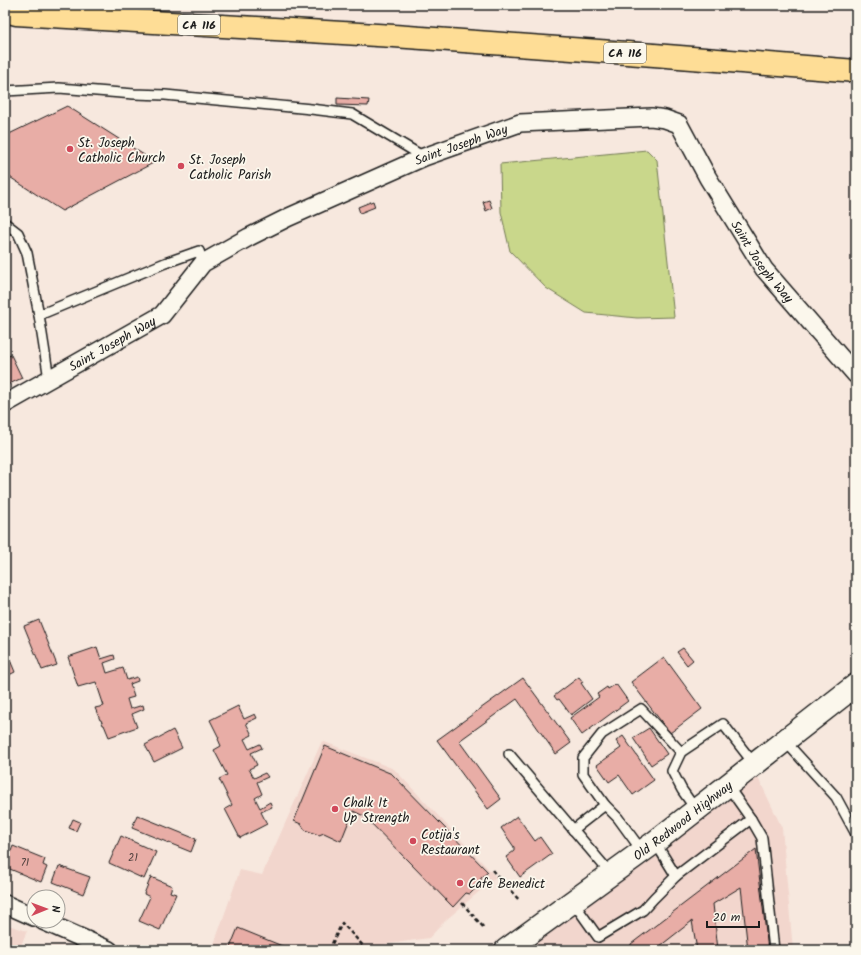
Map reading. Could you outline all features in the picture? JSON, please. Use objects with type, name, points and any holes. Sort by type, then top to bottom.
[{"type":"highway","name":"CA 116","points":[[5,11],[16,14],[394,36],[856,71]]},
{"type":"main road","name":"Old Redwood Highway","points":[[506,950],[649,846],[856,685]]},
{"type":"street","name":"Saint Joseph Way","points":[[5,404],[162,315],[203,263],[289,216],[424,158],[520,123],[651,118],[665,119],[679,124],[708,178],[764,270],[856,374]]},
{"type":"street","points":[[5,904],[26,913]]},
{"type":"street","points":[[61,929],[109,950]]},
{"type":"lane","points":[[5,92],[59,88],[126,94],[165,95],[352,114],[424,158]]},
{"type":"lane","points":[[5,223],[18,233],[27,252],[49,379]]},
{"type":"lane","points":[[39,315],[165,263],[199,251],[203,263]]},
{"type":"lane","points":[[676,876],[649,846],[606,805],[583,774],[583,758],[602,734],[641,709],[682,752]]},
{"type":"lane","points":[[696,810],[682,790],[672,771],[682,752],[723,724],[754,764]]},
{"type":"lane","points":[[784,740],[836,797],[856,834]]},
{"type":"lane","points":[[509,754],[611,874]]},
{"type":"lane","points":[[728,785],[762,838],[774,950]]},
{"type":"lane","points":[[573,830],[606,805]]},
{"type":"lane","points":[[573,901],[598,936],[643,910],[676,876],[751,819]]},
{"type":"path","points":[[492,870],[520,901]]},
{"type":"path","points":[[462,903],[484,928]]},
{"type":"path","points":[[329,950],[342,923],[367,950]]},
{"type":"shaded area","points":[[322,741],[394,769],[496,877],[446,920],[429,938],[382,945],[381,950],[212,950],[240,870],[262,875]]},
{"type":"shaded area","points":[[756,773],[782,828],[793,950],[525,950]]},
{"type":"shaded area","points":[[5,924],[27,931],[19,950],[5,950]]},
{"type":"green space","points":[[647,150],[657,160],[674,317],[637,318],[586,313],[546,288],[510,251],[501,212],[500,164]]},
{"type":"building","points":[[337,98],[369,100],[368,106],[337,105]]},
{"type":"building","name":"St. Joseph Catholic Church","points":[[67,106],[155,162],[62,211],[5,174],[5,136]]},
{"type":"building","points":[[489,200],[492,208],[486,211],[483,202]]},
{"type":"building","points":[[373,201],[375,207],[360,213],[358,207]]},
{"type":"building","points":[[5,354],[6,357],[11,355],[22,378],[5,386]]},
{"type":"building","points":[[39,620],[57,665],[42,670],[24,626]]},
{"type":"building","points":[[97,647],[101,659],[114,655],[115,659],[104,663],[107,673],[123,668],[127,680],[137,677],[138,681],[130,684],[134,697],[127,699],[130,709],[143,705],[144,709],[132,714],[137,727],[109,737],[95,708],[104,706],[96,682],[78,687],[68,657]]},
{"type":"building","points":[[5,648],[15,672],[5,677]]},
{"type":"building","points":[[683,648],[693,660],[687,665],[677,652]]},
{"type":"building","points":[[664,657],[702,709],[670,733],[631,682]]},
{"type":"building","points":[[579,677],[583,682],[581,683],[592,699],[571,715],[559,699],[557,700],[554,696]]},
{"type":"building","points":[[523,678],[571,743],[556,754],[517,699],[459,741],[501,799],[488,809],[437,740]]},
{"type":"building","points":[[616,684],[628,701],[582,735],[570,718],[599,697],[597,694],[607,687],[608,689]]},
{"type":"building","points":[[238,706],[244,719],[255,714],[257,718],[246,723],[252,735],[244,739],[249,749],[260,744],[262,748],[251,753],[257,765],[249,769],[254,778],[265,773],[268,777],[257,782],[262,794],[255,798],[260,808],[270,802],[272,807],[261,812],[267,824],[240,838],[225,809],[232,805],[219,779],[227,775],[214,750],[221,746],[218,739],[219,738],[210,720]]},
{"type":"building","points":[[5,725],[8,733],[5,735]]},
{"type":"building","points":[[649,728],[667,754],[651,765],[633,738]]},
{"type":"building","points":[[173,730],[182,748],[154,762],[145,745]]},
{"type":"building","points":[[623,736],[654,780],[633,795],[619,775],[609,782],[597,765],[621,748],[616,741]]},
{"type":"building","points":[[325,746],[392,774],[488,872],[481,878],[481,883],[470,894],[466,893],[453,907],[364,816],[353,811],[341,841],[324,833],[319,835],[305,830],[301,824],[294,821]]},
{"type":"building","points":[[137,815],[196,839],[191,852],[132,828]]},
{"type":"building","points":[[517,816],[535,841],[540,837],[552,854],[520,877],[506,857],[514,851],[514,847],[501,828]]},
{"type":"building","points":[[73,819],[80,822],[76,831],[69,828]]},
{"type":"building","points":[[121,836],[156,852],[144,879],[109,863]]},
{"type":"building","points":[[13,846],[45,859],[43,865],[47,867],[41,882],[5,867]]},
{"type":"building","points":[[756,849],[768,950],[748,950],[741,887],[713,904],[718,950],[697,950],[692,921],[655,950],[631,950],[631,944]]},
{"type":"building","points":[[59,866],[90,877],[83,894],[53,882]]},
{"type":"building","points":[[151,877],[172,886],[170,892],[176,894],[160,930],[139,921],[150,897],[144,894]]},
{"type":"building","points":[[238,928],[292,950],[229,950]]},
{"type":"building","points":[[357,946],[360,950],[351,950]]},
{"type":"place","name":"St. Joseph Catholic Church","points":[[70,149]]},
{"type":"place","name":"St. Joseph Catholic Parish","points":[[181,166]]},
{"type":"place","name":"Chalk It Up Strength","points":[[335,809]]},
{"type":"place","name":"Cotija's Restaurant","points":[[413,841]]},
{"type":"place","name":"Cafe Benedict","points":[[460,883]]}]
